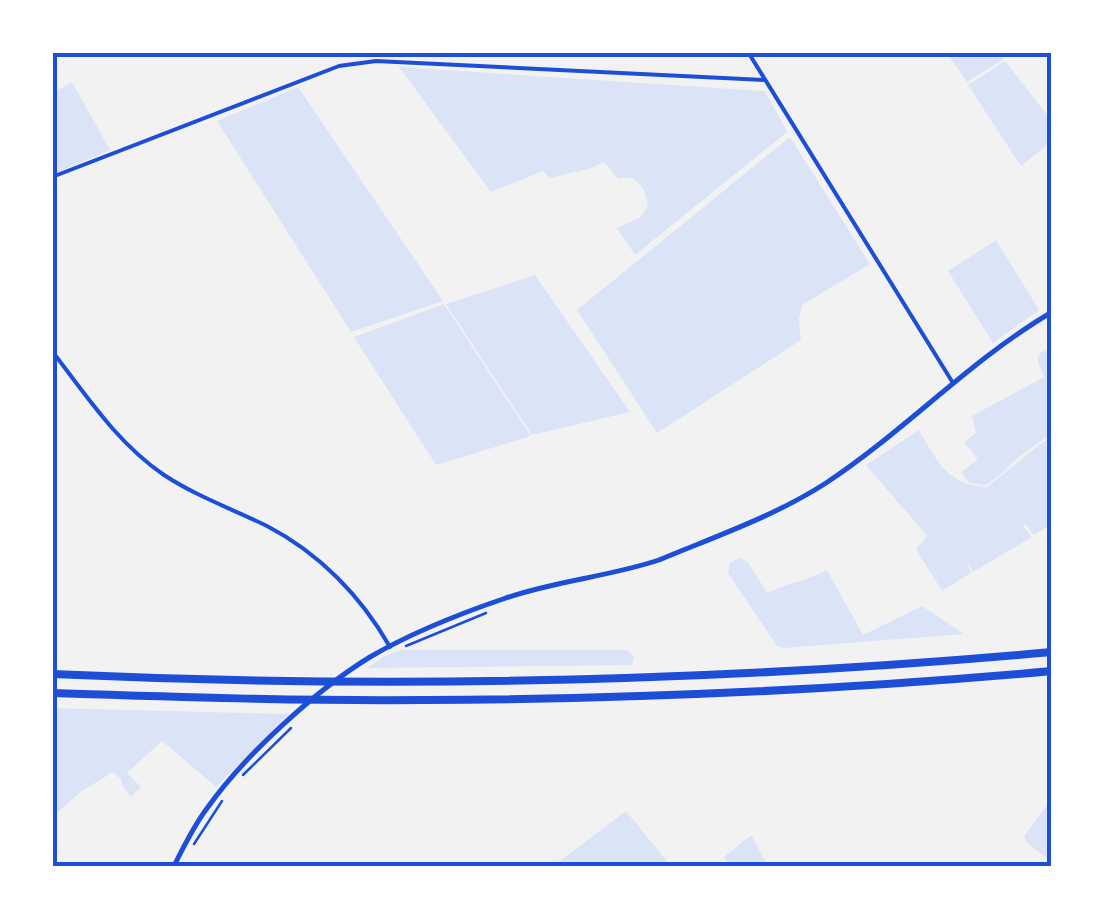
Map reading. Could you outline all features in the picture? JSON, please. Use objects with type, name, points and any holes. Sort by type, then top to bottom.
[{"type":"highway","points":[[52,674],[497,681],[652,677],[1052,652]]},
{"type":"highway","points":[[52,693],[301,700],[662,695],[1052,671]]},
{"type":"street","points":[[748,52],[953,383]]},
{"type":"street","points":[[52,177],[339,66],[376,61],[765,80]]},
{"type":"street","points":[[174,866],[211,802],[254,754],[353,668],[390,647],[505,598],[659,560],[783,506],[839,474],[1014,336],[1052,312]]},
{"type":"street","points":[[52,351],[115,432],[139,456],[194,493],[266,526],[318,560],[350,590],[390,647]]},
{"type":"path","points":[[403,646],[493,610]]},
{"type":"path","points":[[234,785],[298,720]]},
{"type":"path","points":[[192,848],[226,796]]},
{"type":"shaded area","points":[[947,53],[1000,53],[1004,59],[967,82]]},
{"type":"shaded area","points":[[1005,61],[1051,120],[1051,142],[1021,166],[968,85]]},
{"type":"shaded area","points":[[399,67],[765,91],[787,132],[635,255],[617,228],[641,217],[648,206],[643,188],[636,180],[618,179],[604,162],[550,178],[543,171],[491,192]]},
{"type":"shaded area","points":[[72,82],[110,150],[53,174],[53,93]]},
{"type":"shaded area","points":[[298,87],[443,301],[351,332],[217,121]]},
{"type":"shaded area","points":[[790,137],[870,264],[802,305],[801,340],[657,433],[577,310]]},
{"type":"shaded area","points":[[996,240],[1039,310],[993,343],[948,271]]},
{"type":"shaded area","points":[[535,275],[630,412],[532,435],[446,304]]},
{"type":"shaded area","points":[[444,304],[531,436],[436,465],[354,337]]},
{"type":"shaded area","points":[[1051,347],[1051,434],[986,485],[969,483],[961,472],[978,459],[964,442],[976,433],[972,416],[1044,377],[1037,359]]},
{"type":"shaded area","points":[[919,430],[938,461],[953,476],[987,487],[1051,436],[1051,525],[1034,535],[1025,524],[1032,537],[973,572],[966,560],[971,573],[942,591],[916,549],[927,536],[866,465]]},
{"type":"shaded area","points":[[739,558],[748,562],[767,593],[827,570],[863,635],[922,606],[964,634],[777,646],[728,573],[730,563]]},
{"type":"shaded area","points":[[402,650],[627,650],[634,656],[632,665],[367,668]]},
{"type":"shaded area","points":[[53,708],[289,714],[216,787],[162,741],[127,773],[141,787],[131,797],[113,772],[82,791],[53,816]]},
{"type":"shaded area","points":[[1051,800],[1051,862],[1024,836]]},
{"type":"shaded area","points":[[626,811],[671,866],[553,866]]},
{"type":"shaded area","points":[[751,835],[768,866],[730,866],[724,857]]}]
